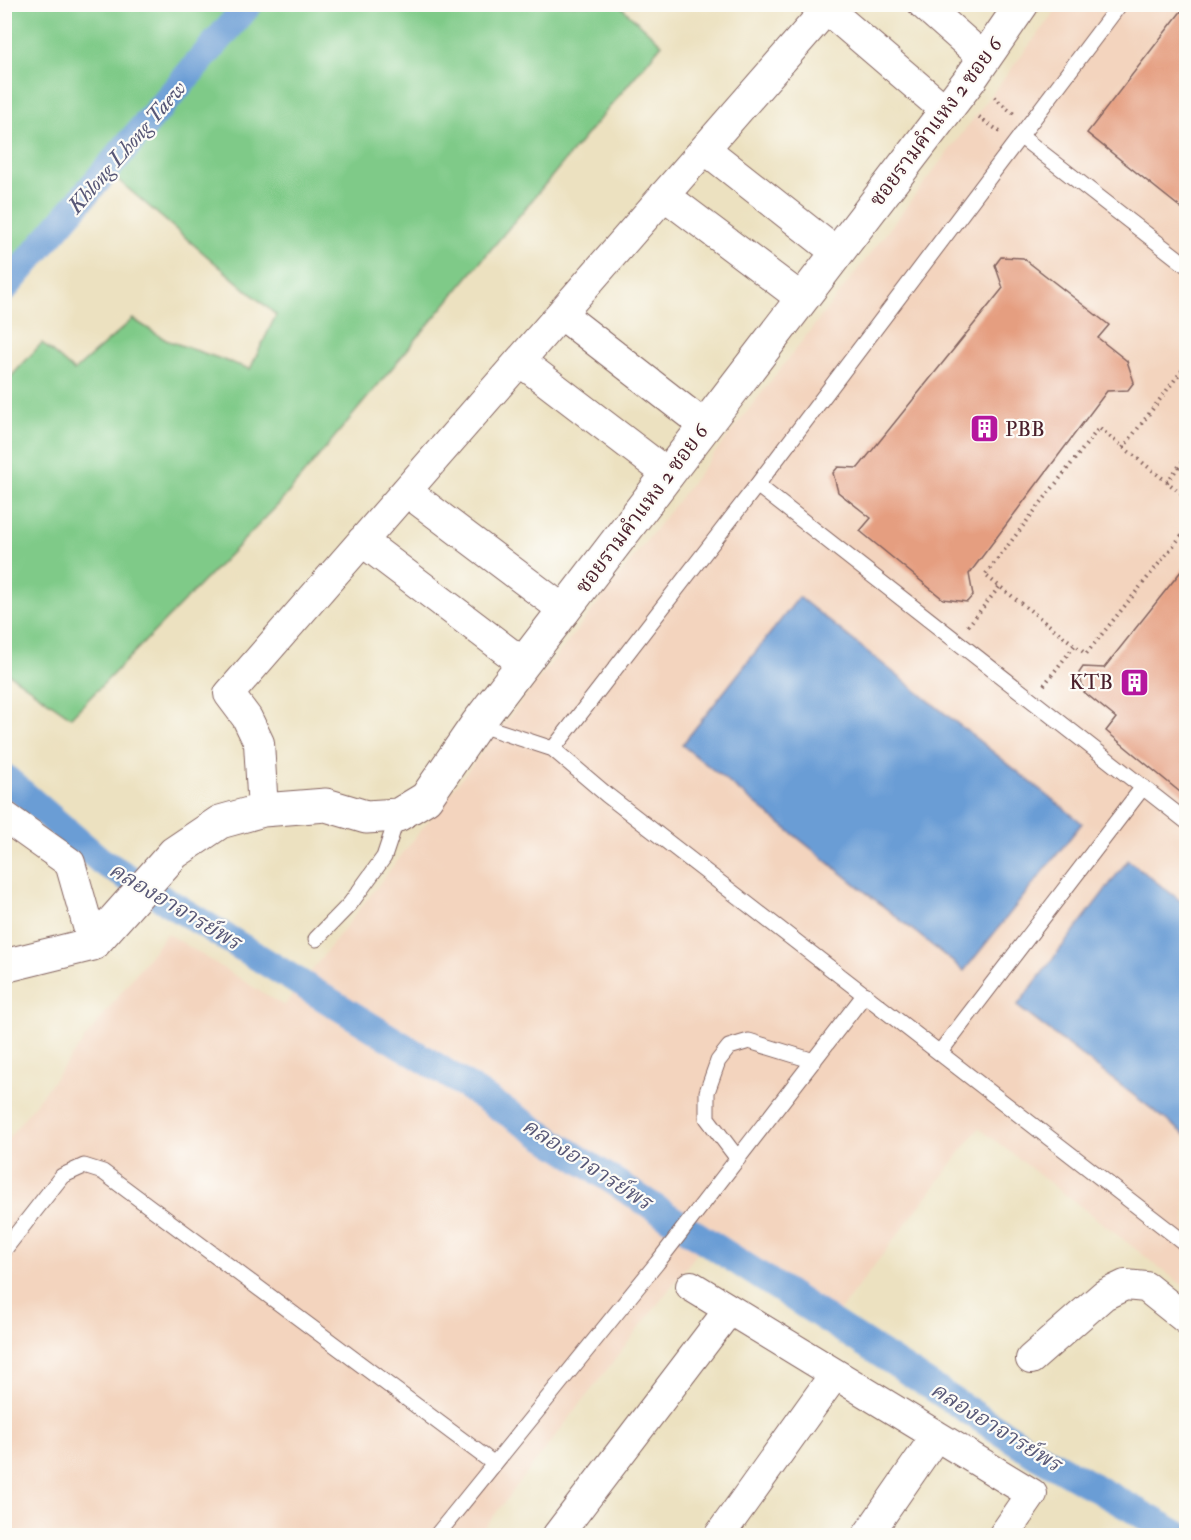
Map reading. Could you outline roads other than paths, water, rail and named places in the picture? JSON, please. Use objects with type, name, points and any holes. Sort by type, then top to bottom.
[{"type":"street","points":[[923,4],[964,86]]},
{"type":"street","name":"ซอยรามคำแหง 2 ซอย 6","points":[[93,944],[174,853],[220,822],[262,810],[326,805],[366,817],[398,815],[426,798],[477,724],[964,86],[1023,4]]},
{"type":"street","points":[[262,810],[259,744],[247,718],[229,694],[829,7],[964,86]]},
{"type":"street","points":[[705,149],[837,253]]},
{"type":"street","points":[[664,195],[802,299]]},
{"type":"street","points":[[561,314],[705,426]]},
{"type":"street","points":[[520,361],[669,475]]},
{"type":"street","points":[[406,492],[565,611]]},
{"type":"street","points":[[362,541],[524,664]]},
{"type":"street","points":[[4,816],[70,863],[93,944],[4,966]]},
{"type":"street","points":[[1031,1359],[1104,1294],[1125,1285],[1146,1287],[1186,1319]]},
{"type":"street","points":[[691,1286],[1032,1494],[1003,1536]]},
{"type":"street","points":[[557,1536],[729,1310]]},
{"type":"street","points":[[719,1536],[835,1374]]},
{"type":"street","points":[[867,1536],[936,1436]]},
{"type":"lane","points":[[553,749],[757,485],[1120,4]]},
{"type":"lane","points":[[1021,135],[1186,265]]},
{"type":"lane","points":[[757,485],[1186,821]]},
{"type":"lane","points":[[477,724],[553,749],[607,795],[1186,1244]]},
{"type":"lane","points":[[940,1052],[1143,787]]},
{"type":"lane","points":[[316,939],[350,904],[384,857],[398,815]]},
{"type":"lane","points":[[436,1536],[657,1263],[866,994]]},
{"type":"lane","points":[[738,1159],[707,1118],[707,1092],[718,1061],[729,1047],[749,1041],[814,1061]]},
{"type":"lane","points":[[4,1250],[62,1176],[84,1166],[103,1172],[493,1463]]},
{"type":"water","points":[[799,597],[1082,823],[964,971],[682,745]]},
{"type":"water","points":[[1128,860],[1186,905],[1186,1135],[1017,1006]]},
{"type":"waterway","name":"Khlong Lhong Taew","points":[[4,289],[249,4]]},
{"type":"waterway","name":"คลองอาจารย์พร","points":[[4,777],[101,861],[437,1067],[1034,1453],[1180,1536]]},
{"type":"place","name":"PBB","points":[[984,429]]},
{"type":"place","name":"KTB","points":[[1134,682]]}]
